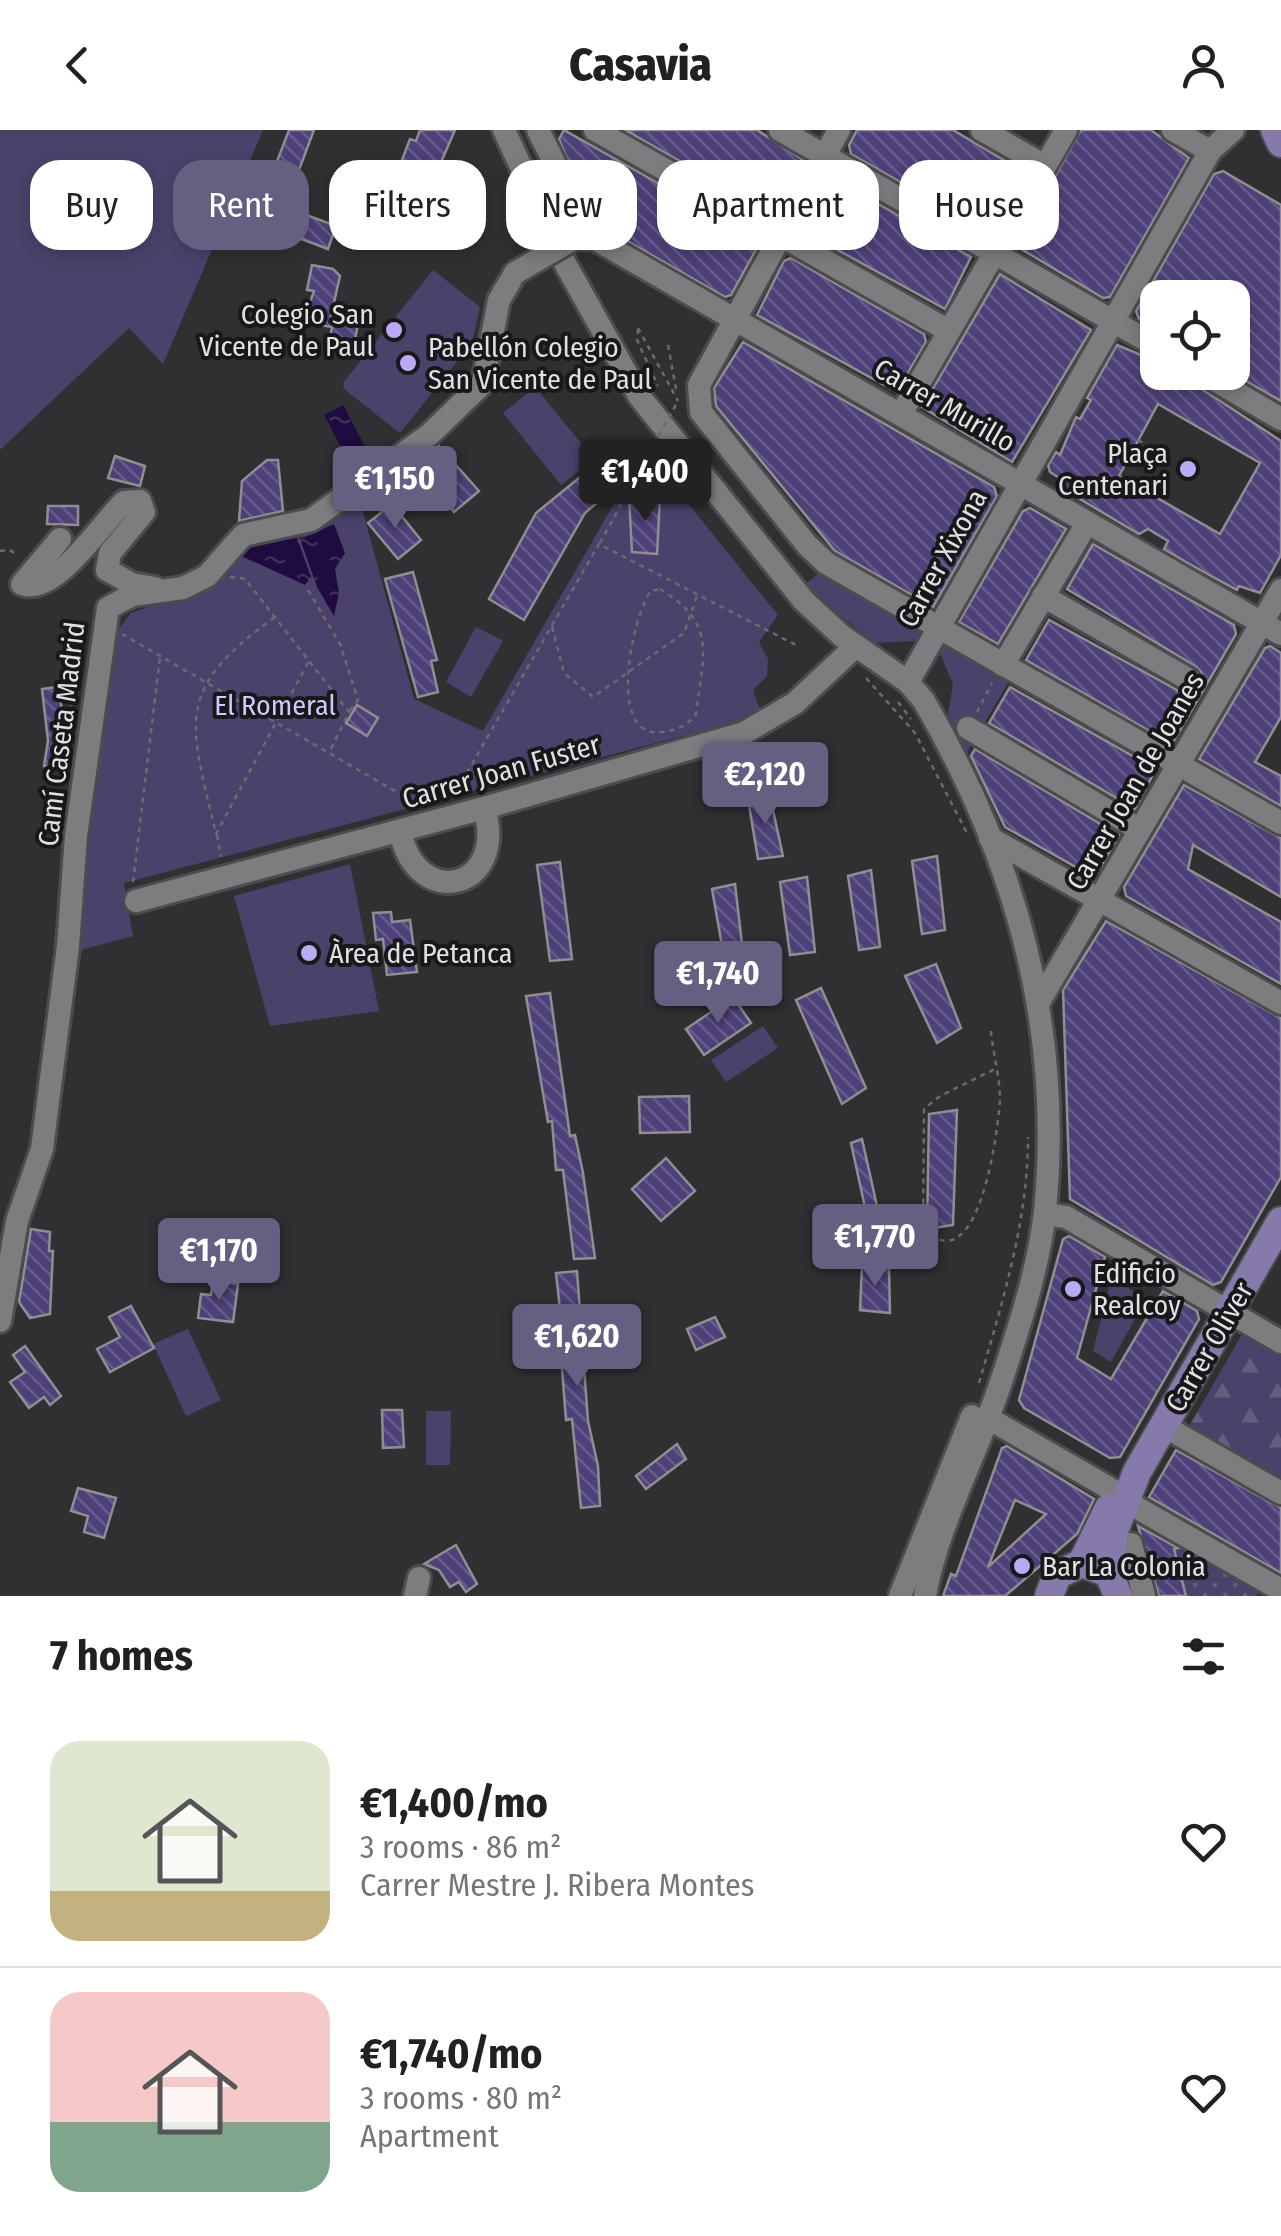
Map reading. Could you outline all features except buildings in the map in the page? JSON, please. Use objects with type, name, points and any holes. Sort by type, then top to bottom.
[{"type":"main road","points":[[1275,130],[1281,143]]},
{"type":"main road","name":"Carrer Oliver","points":[[1049,1596],[1057,1575],[1082,1563],[1281,1222]]},
{"type":"main road","name":"Carrer Oliver","points":[[1113,1585],[1114,1531],[1122,1497]]},
{"type":"main road","points":[[1082,1563],[1113,1585]]},
{"type":"street","points":[[504,130],[518,160]]},
{"type":"street","points":[[538,130],[552,160]]},
{"type":"street","points":[[595,130],[657,165]]},
{"type":"street","points":[[780,130],[1140,337]]},
{"type":"street","points":[[822,160],[839,130]]},
{"type":"street","points":[[982,130],[1034,160]]},
{"type":"street","points":[[1048,160],[1066,130]]},
{"type":"street","points":[[1173,130],[1210,151]]},
{"type":"street","name":"Carrer Xixona","points":[[908,682],[1210,151],[1233,130]]},
{"type":"street","name":"Carrer Murillo","points":[[209,575],[243,535],[311,520],[465,405],[483,384],[499,300],[515,273],[577,236],[595,239],[736,318],[1272,629]]},
{"type":"street","points":[[560,250],[592,316],[639,396],[782,576],[850,652],[908,682],[932,714],[980,833],[1017,902],[1040,1002],[1047,1086],[1044,1214],[1022,1313],[900,1596]]},
{"type":"street","points":[[773,250],[699,385],[701,412],[806,545],[826,562],[938,628],[1281,823]]},
{"type":"street","points":[[807,250],[949,331]]},
{"type":"street","points":[[901,414],[996,250]]},
{"type":"street","points":[[1232,390],[1281,419]]},
{"type":"street","points":[[60,539],[22,584],[27,587],[45,583],[63,570],[124,502],[140,501],[144,512],[110,553],[107,570],[132,584],[158,588]]},
{"type":"street","points":[[1003,664],[1080,534]]},
{"type":"street","name":"Camí Caseta Madrid","points":[[0,1321],[17,1222],[36,1172],[49,1100],[104,622],[108,608],[132,595],[158,588],[184,588],[209,575]]},
{"type":"street","name":"Carrer Joan de Joanes","points":[[1040,1002],[1179,765],[1272,629],[1281,590]]},
{"type":"street","points":[[1043,596],[1200,686]]},
{"type":"street","name":"Carrer Joan Fuster","points":[[136,901],[484,808],[744,733],[795,703],[850,652]]},
{"type":"street","points":[[968,728],[1140,830]]},
{"type":"street","points":[[400,831],[408,858],[417,870],[444,882],[458,880],[472,874],[490,851],[492,836],[484,808]]},
{"type":"street","points":[[980,833],[1281,1002]]},
{"type":"street","points":[[1044,1214],[1066,1216],[1281,1342]]},
{"type":"street","points":[[980,1417],[1281,1590]]},
{"type":"street","points":[[926,1596],[980,1417]]},
{"type":"street","points":[[1164,1426],[1281,1493]]},
{"type":"street","points":[[1130,1544],[1144,1596]]},
{"type":"path","points":[[658,386],[637,340],[638,328],[676,390]]},
{"type":"path","points":[[104,622],[395,791],[465,776],[678,401],[668,345]]},
{"type":"path","points":[[647,432],[659,447]]},
{"type":"path","points":[[1138,440],[1150,447]]},
{"type":"path","points":[[644,461],[664,486],[678,483]]},
{"type":"path","points":[[600,544],[796,645]]},
{"type":"path","points":[[0,552],[18,552],[20,562]]},
{"type":"path","points":[[209,575],[245,579],[349,712]]},
{"type":"path","points":[[660,589],[692,612],[704,644],[696,714],[690,722],[663,732],[637,728],[628,707],[642,602],[651,590],[660,589]]},
{"type":"path","points":[[308,590],[340,644],[358,700],[329,753]]},
{"type":"path","points":[[552,626],[564,673],[593,697],[684,633],[698,594]]},
{"type":"path","points":[[225,877],[194,737],[204,681],[236,644],[275,617]]},
{"type":"path","points":[[850,652],[915,732],[967,833]]},
{"type":"path","points":[[136,901],[133,881],[160,656]]},
{"type":"path","points":[[216,834],[309,661]]},
{"type":"path","points":[[968,728],[1003,664]]},
{"type":"path","points":[[867,672],[892,694],[927,742],[980,833]]},
{"type":"path","points":[[991,1031],[1000,1098],[981,1202],[967,1230],[942,1240],[922,1228],[924,1109],[940,1096],[995,1068]]},
{"type":"path","points":[[980,1417],[1022,1212],[1028,1132]]},
{"type":"green space","points":[[0,130],[263,130],[250,160],[173,160],[173,250],[212,250],[163,364],[129,328],[0,450]]},
{"type":"green space","name":"Pabellón Colegio San Vicente de Paul","points":[[433,270],[480,307],[472,343],[400,433],[344,389],[343,383]]},
{"type":"green space","points":[[535,387],[594,459],[561,485],[503,413]]},
{"type":"green space","name":"El Romeral","points":[[645,450],[778,615],[759,642],[768,659],[767,676],[753,690],[762,715],[124,883],[133,936],[77,951],[82,825],[112,638],[131,613],[217,583],[242,545],[287,532],[300,539],[358,494],[414,699],[483,731]]},
{"type":"green space","points":[[818,566],[924,630],[916,641],[875,643],[803,586],[817,575]]},
{"type":"green space","points":[[476,627],[503,641],[471,697],[446,682]]},
{"type":"green space","points":[[947,640],[1011,678],[966,754],[948,714],[953,684],[938,649]]},
{"type":"green space","name":"Àrea de Petanca","points":[[350,864],[379,1011],[270,1026],[234,896]]},
{"type":"green space","points":[[763,1026],[778,1048],[726,1082],[711,1060]]},
{"type":"green space","points":[[1111,1279],[1147,1298],[1111,1362],[1093,1351]]},
{"type":"green space","points":[[188,1329],[221,1400],[186,1416],[153,1344]]},
{"type":"green space","points":[[1249,1334],[1281,1352],[1281,1484],[1187,1430],[1241,1336]]},
{"type":"green space","points":[[426,1411],[451,1411],[450,1465],[426,1465]]},
{"type":"green space","points":[[1186,1546],[1261,1588],[1256,1596],[1186,1596],[1174,1549]]},
{"type":"water","points":[[343,405],[369,454],[350,464],[324,415]]},
{"type":"water","points":[[334,524],[345,553],[335,569],[339,593],[334,616],[317,587],[300,539]]},
{"type":"water","points":[[287,532],[297,538],[311,577],[305,585],[237,554],[242,545]]},
{"type":"place","name":"Colegio San Vicente de Paul","points":[[394,330]]},
{"type":"place","name":"Pabellón Colegio San Vicente de Paul","points":[[408,363]]},
{"type":"place","name":"Plaça Centenari","points":[[1188,469]]},
{"type":"place","name":"Àrea de Petanca","points":[[309,953]]},
{"type":"place","name":"Edificio Realcoy","points":[[1073,1289]]},
{"type":"place","name":"Bar La Colonia","points":[[1022,1566]]}]
